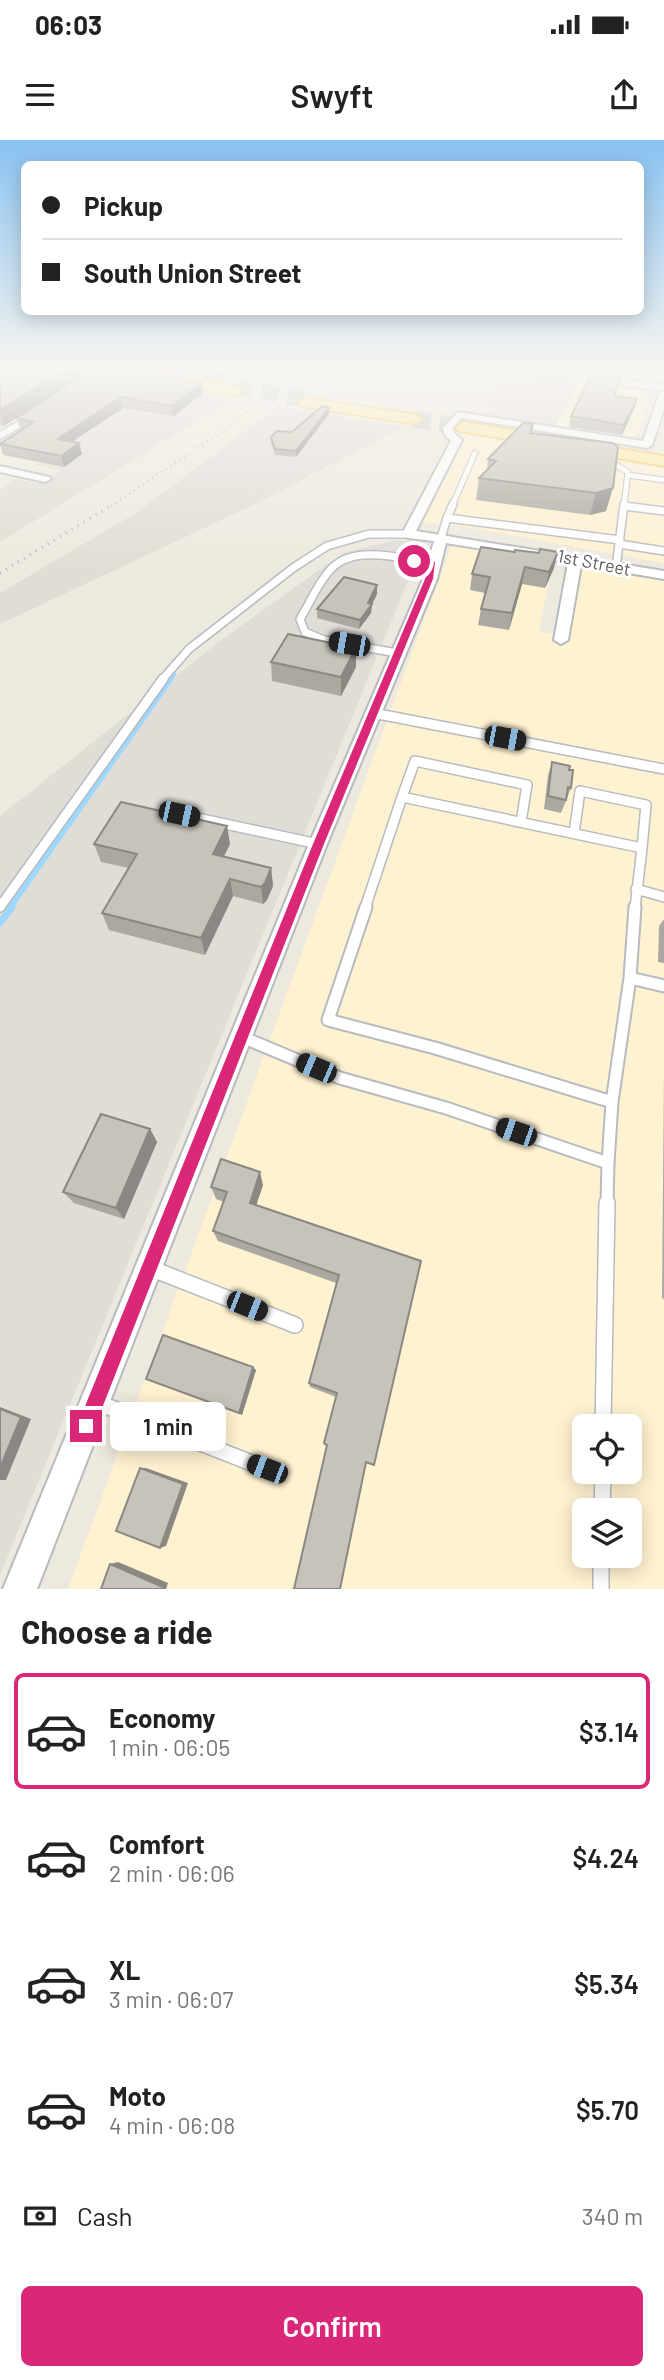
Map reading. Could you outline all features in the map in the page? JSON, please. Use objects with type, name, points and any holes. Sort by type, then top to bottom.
[{"type":"main road","points":[[534,438],[664,461]]},
{"type":"main road","points":[[562,438],[664,454]]},
{"type":"street","points":[[408,534],[457,440],[454,438]]},
{"type":"street","points":[[601,438],[647,445],[649,438]]},
{"type":"street","points":[[0,470],[45,479]]},
{"type":"street","name":"1st Street","points":[[408,534],[664,575]]},
{"type":"street","points":[[20,1589],[318,844],[425,591],[441,538]]},
{"type":"street","points":[[561,640],[575,560]]},
{"type":"lane","points":[[441,538],[447,517],[475,453]]},
{"type":"lane","points":[[583,456],[608,460],[628,475],[664,480]]},
{"type":"lane","points":[[616,568],[628,475]]},
{"type":"lane","points":[[624,506],[664,511]]},
{"type":"lane","points":[[447,517],[664,551]]},
{"type":"lane","points":[[0,907],[152,691],[189,649],[283,575],[327,546],[369,534],[408,534]]},
{"type":"lane","points":[[397,653],[324,640],[305,632],[300,619],[332,568],[344,559],[369,556],[433,563]]},
{"type":"lane","points":[[373,713],[664,769]]},
{"type":"lane","points":[[521,821],[527,785],[415,761],[328,1020],[435,1048],[612,1102]]},
{"type":"lane","points":[[574,833],[580,791],[646,805],[636,889],[630,978],[612,1102],[608,1163],[603,1414]]},
{"type":"lane","points":[[402,797],[642,848]]},
{"type":"lane","points":[[179,814],[318,844]]},
{"type":"lane","points":[[636,889],[664,897]]},
{"type":"lane","points":[[630,978],[664,986]]},
{"type":"lane","points":[[242,1037],[340,1078],[446,1108],[608,1163]]},
{"type":"lane","points":[[150,1268],[295,1325]]},
{"type":"lane","points":[[96,1402],[267,1469]]},
{"type":"lane","points":[[601,1568],[601,1589]]},
{"type":"shaded area","points":[[77,438],[170,438],[0,542],[0,490],[15,479],[40,484],[60,470],[36,465]]},
{"type":"shaded area","points":[[237,438],[383,438],[251,506],[0,624],[0,593],[136,513]]},
{"type":"shaded area","points":[[461,438],[512,438],[620,455],[619,461],[664,469],[664,563],[460,526],[422,523]]},
{"type":"shaded area","points":[[395,540],[424,542],[0,1575],[0,816],[224,638],[343,553]]},
{"type":"shaded area","points":[[452,544],[553,559],[539,632],[560,635],[573,563],[664,578],[664,1589],[68,1589]]},
{"type":"building","points":[[10,438],[60,438],[58,439],[79,443],[61,456],[0,444]]},
{"type":"building","points":[[271,438],[306,438],[296,451],[275,449]]},
{"type":"building","points":[[509,438],[568,438],[612,443],[618,447],[613,488],[596,493],[479,478],[496,461],[488,459]]},
{"type":"building","points":[[481,547],[515,552],[539,553],[540,549],[558,552],[549,572],[525,567],[512,613],[481,609],[490,577],[472,574]]},
{"type":"building","points":[[344,577],[377,585],[368,603],[372,604],[360,620],[317,609]]},
{"type":"building","points":[[288,634],[356,648],[341,677],[271,662]]},
{"type":"building","points":[[552,762],[570,766],[569,770],[573,770],[571,788],[568,787],[566,800],[548,796]]},
{"type":"building","points":[[121,802],[227,826],[213,854],[271,868],[265,883],[261,887],[230,879],[201,938],[102,913],[137,854],[94,844]]},
{"type":"building","points":[[101,1114],[150,1129],[116,1208],[63,1192]]},
{"type":"building","points":[[221,1159],[260,1172],[250,1203],[421,1261],[374,1465],[366,1462],[340,1589],[294,1589],[337,1393],[309,1383],[339,1275],[213,1231],[227,1192],[211,1187]]},
{"type":"building","points":[[163,1335],[253,1367],[239,1413],[146,1379]]},
{"type":"building","points":[[0,1409],[21,1417],[0,1468]]},
{"type":"building","points":[[140,1468],[183,1484],[160,1548],[116,1531]]},
{"type":"building","points":[[110,1564],[163,1587],[101,1589]]},
{"type":"waterway","points":[[169,681],[174,674]]},
{"type":"waterway","points":[[10,908],[171,679]]},
{"type":"waterway","points":[[0,923],[12,907]]},
{"type":"railway","points":[[114,504],[213,438]]},
{"type":"railway","points":[[0,573],[114,504]]},
{"type":"route","points":[[86,1426],[318,844],[429,579],[433,563],[414,561]]}]
